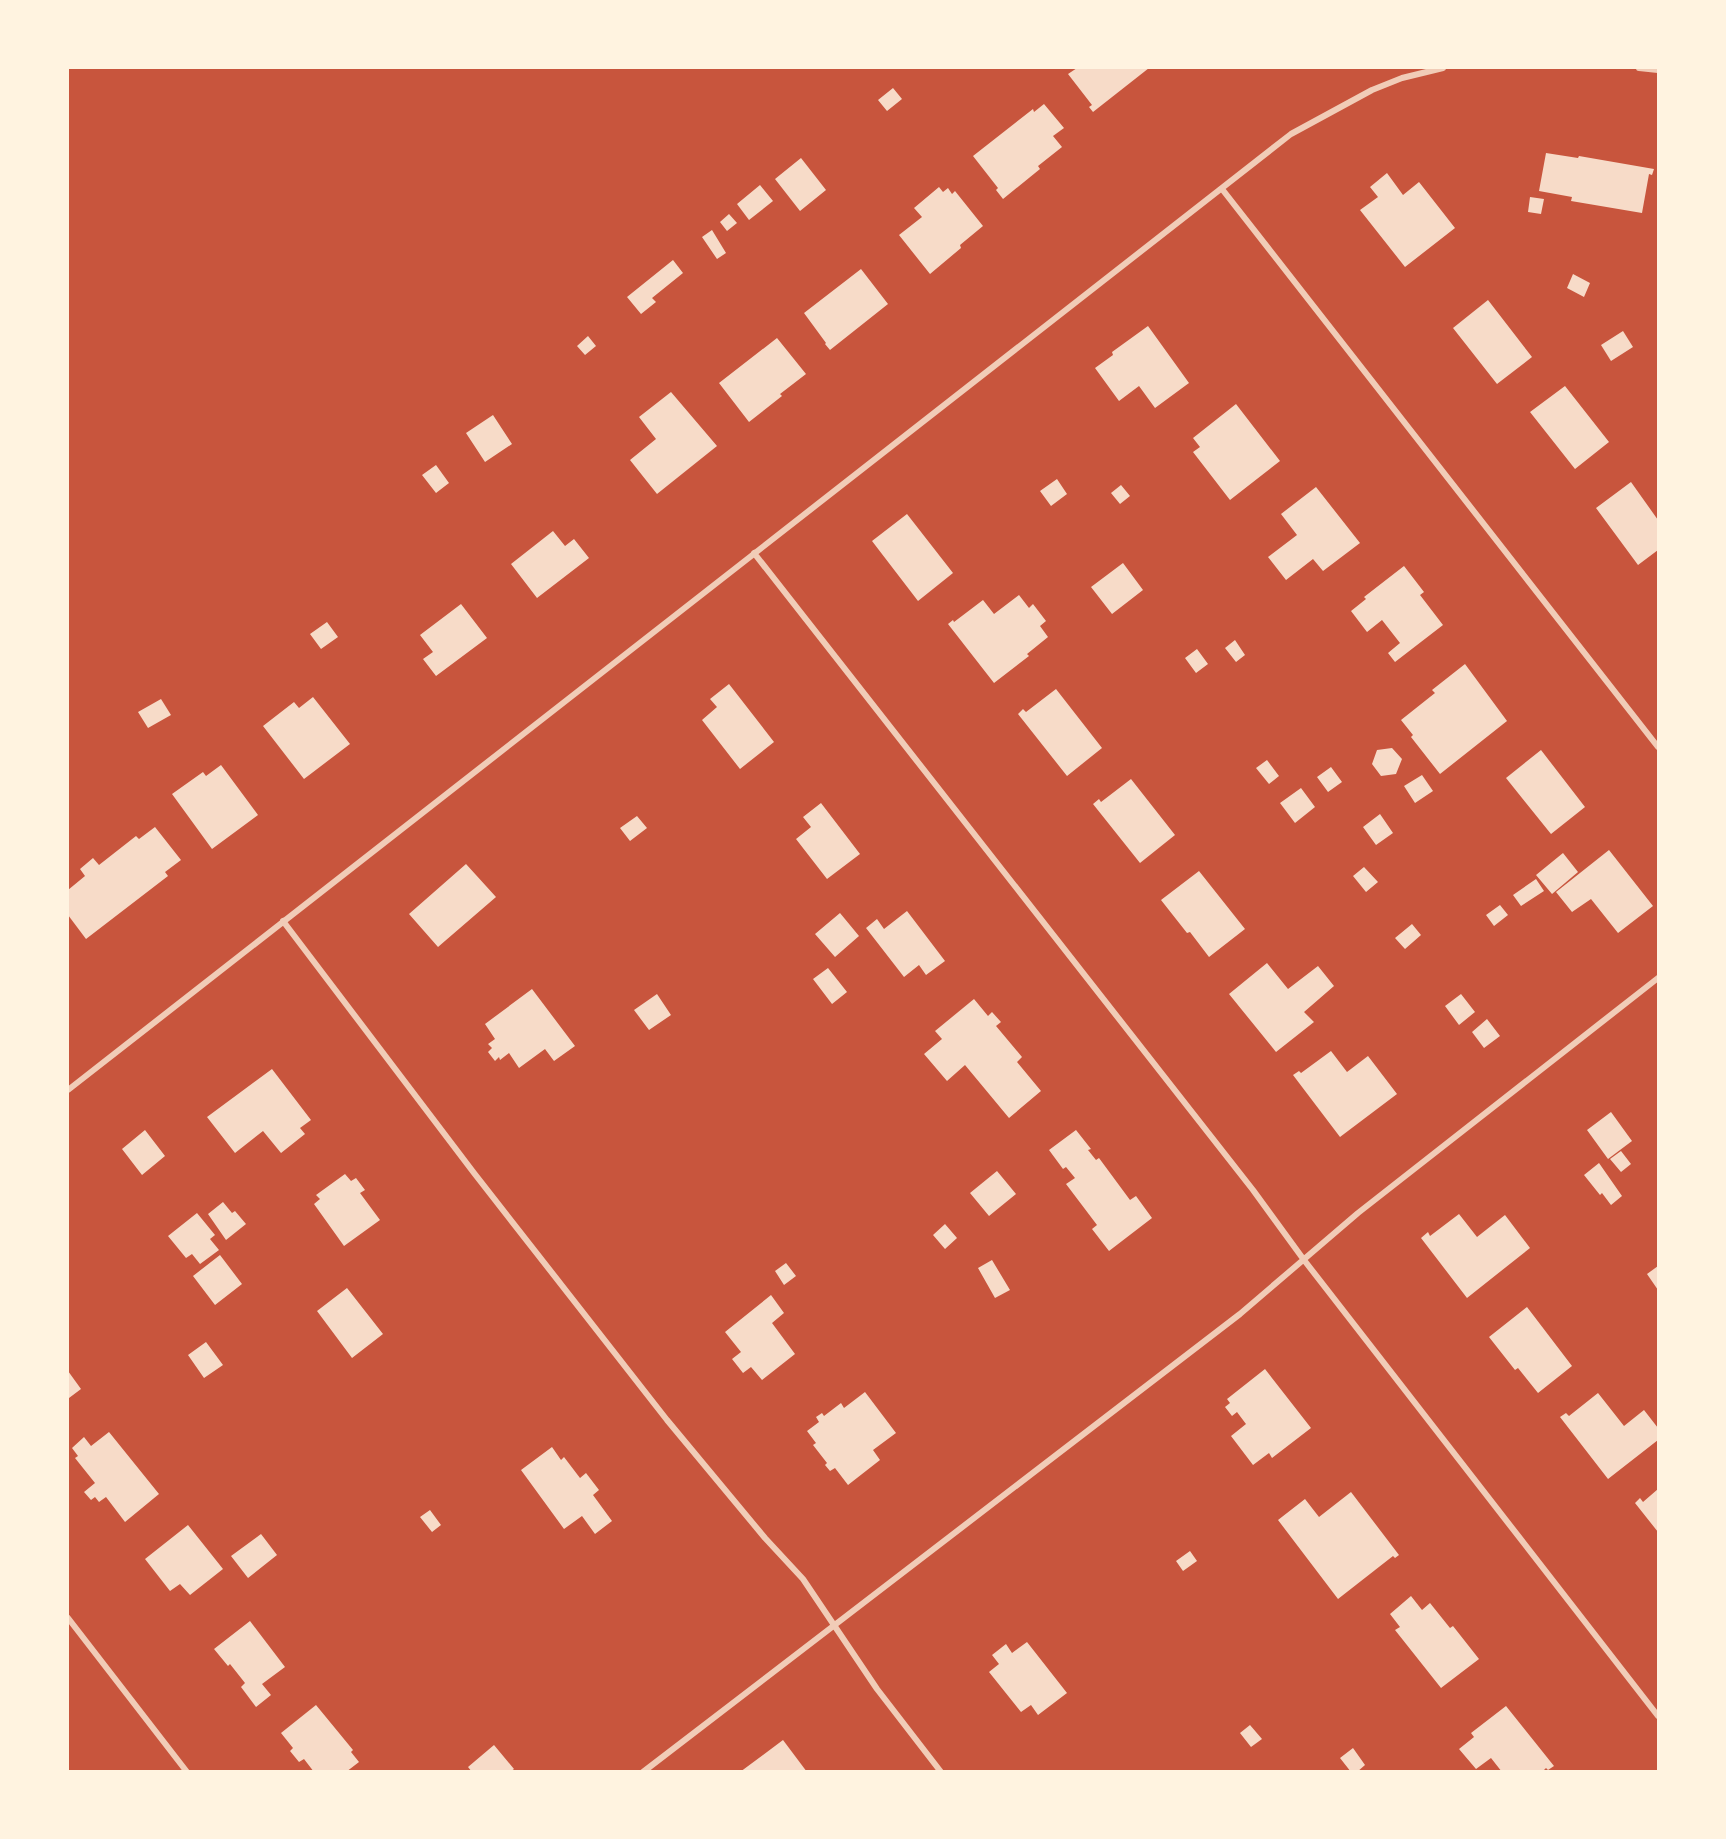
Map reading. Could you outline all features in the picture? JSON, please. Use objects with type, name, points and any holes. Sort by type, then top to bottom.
[{"type":"street","points":[[68,1090],[1291,134],[1372,90],[1402,78],[1443,68]]},
{"type":"street","points":[[1639,68],[1659,70]]},
{"type":"street","points":[[1222,189],[1659,747]]},
{"type":"street","points":[[754,554],[1253,1190],[1304,1260],[1659,1716]]},
{"type":"street","points":[[283,921],[474,1173],[668,1420],[765,1538],[803,1579],[877,1689],[941,1772]]},
{"type":"street","points":[[643,1772],[1240,1314],[1358,1213],[1659,978]]},
{"type":"street","points":[[68,1618],[187,1772]]},
{"type":"building","points":[[1077,68],[1149,68],[1093,112],[1089,107],[1092,105],[1068,74]]},
{"type":"building","points":[[893,88],[902,99],[887,111],[878,100]]},
{"type":"building","points":[[1044,104],[1064,128],[1053,136],[1062,147],[1038,166],[1040,169],[1003,199],[996,190],[998,188],[973,156],[1033,109],[1034,112]]},
{"type":"building","points":[[1546,153],[1578,158],[1579,156],[1654,169],[1652,175],[1649,174],[1642,213],[1571,201],[1572,197],[1539,191]]},
{"type":"building","points":[[801,158],[826,190],[800,211],[775,179]]},
{"type":"building","points":[[1387,173],[1403,195],[1419,182],[1455,228],[1405,267],[1360,210],[1378,197],[1370,187]]},
{"type":"building","points":[[760,185],[773,201],[749,220],[737,204]]},
{"type":"building","points":[[939,187],[943,192],[948,188],[952,194],[955,191],[983,226],[930,274],[899,235],[922,217],[914,208]]},
{"type":"building","points":[[1530,197],[1544,199],[1541,214],[1528,212]]},
{"type":"building","points":[[729,214],[737,223],[727,231],[720,222]]},
{"type":"building","points":[[712,230],[726,253],[717,259],[702,237]]},
{"type":"building","points":[[673,260],[683,273],[652,298],[656,302],[641,314],[627,297]]},
{"type":"building","points":[[861,269],[888,304],[830,350],[804,313]]},
{"type":"building","points":[[1573,274],[1590,283],[1584,297],[1567,288]]},
{"type":"building","points":[[1488,300],[1532,357],[1497,384],[1453,328]]},
{"type":"building","points":[[1148,326],[1189,383],[1155,408],[1139,386],[1119,401],[1095,368],[1113,355],[1112,352]]},
{"type":"building","points":[[1623,331],[1633,347],[1611,361],[1601,345]]},
{"type":"building","points":[[588,336],[596,346],[585,355],[577,346]]},
{"type":"building","points":[[777,338],[806,374],[749,422],[719,383]]},
{"type":"building","points":[[1565,386],[1609,442],[1575,469],[1530,412]]},
{"type":"building","points":[[671,392],[717,446],[657,494],[630,460],[656,439],[639,417]]},
{"type":"building","points":[[1236,404],[1280,461],[1230,500],[1193,452],[1200,447],[1193,438]]},
{"type":"building","points":[[493,415],[512,444],[485,462],[466,433]]},
{"type":"building","points":[[436,465],[449,483],[436,493],[422,475]]},
{"type":"building","points":[[1057,479],[1067,494],[1051,506],[1040,491]]},
{"type":"building","points":[[1631,482],[1658,520],[1658,550],[1638,565],[1596,508]]},
{"type":"building","points":[[1121,485],[1130,496],[1120,504],[1111,493]]},
{"type":"building","points":[[1316,487],[1360,543],[1323,571],[1313,559],[1286,580],[1268,557],[1297,535],[1281,514]]},
{"type":"building","points":[[907,514],[953,573],[918,601],[872,541]]},
{"type":"building","points":[[553,531],[565,546],[574,539],[589,558],[537,598],[511,564]]},
{"type":"building","points":[[1123,563],[1143,590],[1112,614],[1091,587]]},
{"type":"building","points":[[1404,566],[1424,592],[1420,595],[1443,625],[1395,662],[1388,653],[1400,643],[1382,620],[1367,632],[1351,611],[1366,599],[1364,597]]},
{"type":"building","points":[[1019,595],[1029,608],[1033,604],[1046,621],[1040,626],[1048,637],[1027,654],[1029,656],[994,683],[948,624],[983,600],[994,614]]},
{"type":"building","points":[[461,604],[487,638],[436,676],[423,659],[433,652],[420,635]]},
{"type":"building","points":[[327,622],[338,637],[321,649],[310,634]]},
{"type":"building","points":[[1235,640],[1245,655],[1236,662],[1225,648]]},
{"type":"building","points":[[1197,649],[1208,664],[1196,673],[1185,658]]},
{"type":"building","points":[[1465,664],[1507,721],[1440,774],[1411,737],[1413,735],[1401,720],[1435,693],[1432,690]]},
{"type":"building","points":[[729,684],[774,742],[740,769],[702,720],[717,707],[710,699]]},
{"type":"building","points":[[1056,689],[1102,748],[1067,776],[1018,714],[1023,709],[1026,712]]},
{"type":"building","points":[[313,697],[350,744],[304,779],[263,726],[294,702],[299,708]]},
{"type":"building","points":[[161,699],[171,715],[148,728],[138,712]]},
{"type":"building","points":[[1392,748],[1402,759],[1396,774],[1381,776],[1372,764],[1377,750]]},
{"type":"building","points":[[1541,750],[1585,807],[1551,834],[1506,778]]},
{"type":"building","points":[[1267,760],[1279,776],[1269,784],[1256,768]]},
{"type":"building","points":[[221,765],[258,815],[212,849],[172,794],[203,772],[206,776]]},
{"type":"building","points":[[1331,767],[1342,782],[1328,792],[1317,777]]},
{"type":"building","points":[[1422,775],[1433,791],[1415,803],[1404,786]]},
{"type":"building","points":[[1131,779],[1175,835],[1140,863],[1093,804],[1099,799],[1101,802]]},
{"type":"building","points":[[1301,788],[1315,807],[1295,823],[1280,803]]},
{"type":"building","points":[[821,803],[860,854],[827,879],[796,839],[811,827],[803,817]]},
{"type":"building","points":[[1380,814],[1393,833],[1376,845],[1363,827]]},
{"type":"building","points":[[637,816],[647,828],[630,841],[620,828]]},
{"type":"building","points":[[155,827],[181,860],[165,872],[168,876],[86,939],[68,915],[68,890],[85,876],[80,869],[93,858],[99,865],[136,836],[139,839]]},
{"type":"building","points":[[1609,850],[1653,906],[1618,933],[1591,899],[1572,912],[1556,892]]},
{"type":"building","points":[[1563,853],[1578,872],[1552,894],[1536,875]]},
{"type":"building","points":[[466,864],[496,897],[438,947],[409,914]]},
{"type":"building","points":[[1364,867],[1378,882],[1366,892],[1353,876]]},
{"type":"building","points":[[1199,871],[1245,929],[1209,957],[1161,900]]},
{"type":"building","points":[[1536,879],[1544,891],[1521,906],[1513,895]]},
{"type":"building","points":[[1500,905],[1508,915],[1494,926],[1486,915]]},
{"type":"building","points":[[907,911],[945,961],[926,975],[919,965],[904,977],[866,928],[877,919],[884,929]]},
{"type":"building","points":[[840,913],[859,936],[835,957],[815,934]]},
{"type":"building","points":[[1412,924],[1421,935],[1405,949],[1395,938]]},
{"type":"building","points":[[1267,963],[1288,989],[1318,966],[1334,986],[1304,1012],[1314,1022],[1276,1052],[1229,994]]},
{"type":"building","points":[[828,968],[847,992],[832,1004],[813,979]]},
{"type":"building","points":[[532,989],[575,1046],[554,1061],[545,1049],[519,1068],[509,1053],[495,1061],[488,1052],[492,1048],[488,1044],[495,1039],[485,1024]]},
{"type":"building","points":[[657,994],[671,1015],[649,1030],[634,1010]]},
{"type":"building","points":[[1461,994],[1475,1012],[1459,1025],[1445,1006]]},
{"type":"building","points":[[974,999],[988,1016],[992,1012],[1001,1022],[996,1026],[1022,1057],[1017,1062],[1041,1091],[1009,1118],[965,1065],[947,1081],[924,1054],[942,1039],[935,1031]]},
{"type":"building","points":[[1487,1019],[1500,1036],[1484,1048],[1472,1032]]},
{"type":"building","points":[[1331,1051],[1347,1072],[1368,1056],[1397,1094],[1340,1137],[1293,1075],[1299,1071],[1301,1073]]},
{"type":"building","points":[[272,1069],[311,1120],[300,1128],[305,1134],[281,1153],[263,1131],[235,1153],[207,1117]]},
{"type":"building","points":[[1611,1112],[1632,1141],[1608,1159],[1587,1130]]},
{"type":"building","points":[[145,1130],[165,1156],[142,1175],[122,1149]]},
{"type":"building","points":[[1076,1130],[1091,1149],[1088,1150],[1096,1160],[1099,1158],[1130,1200],[1136,1196],[1152,1218],[1109,1251],[1092,1229],[1097,1225],[1066,1184],[1075,1178],[1066,1167],[1063,1169],[1049,1150]]},
{"type":"building","points":[[1621,1151],[1631,1164],[1621,1172],[1610,1159]]},
{"type":"building","points":[[1599,1163],[1622,1196],[1611,1205],[1584,1175]]},
{"type":"building","points":[[997,1171],[1016,1194],[989,1216],[970,1193]]},
{"type":"building","points":[[345,1174],[351,1181],[356,1178],[365,1190],[360,1193],[380,1220],[344,1246],[314,1204],[320,1199],[316,1195]]},
{"type":"building","points":[[223,1202],[246,1224],[226,1240],[208,1214]]},
{"type":"building","points":[[197,1213],[215,1235],[210,1239],[219,1250],[200,1264],[192,1254],[186,1258],[168,1236]]},
{"type":"building","points":[[1459,1214],[1477,1237],[1505,1215],[1530,1248],[1467,1298],[1421,1238],[1428,1232],[1430,1236]]},
{"type":"building","points":[[945,1224],[957,1238],[945,1249],[933,1235]]},
{"type":"building","points":[[220,1255],[242,1284],[215,1305],[193,1276]]},
{"type":"building","points":[[992,1260],[1010,1290],[995,1298],[978,1268]]},
{"type":"building","points":[[786,1263],[796,1276],[784,1285],[775,1271]]},
{"type":"building","points":[[1658,1266],[1658,1290],[1647,1274]]},
{"type":"building","points":[[347,1288],[383,1334],[352,1358],[317,1311]]},
{"type":"building","points":[[771,1295],[784,1313],[772,1323],[795,1354],[762,1380],[751,1367],[743,1373],[732,1359],[741,1352],[725,1332]]},
{"type":"building","points":[[1527,1307],[1572,1366],[1538,1393],[1518,1368],[1515,1370],[1489,1337]]},
{"type":"building","points":[[206,1342],[223,1365],[204,1378],[188,1355]]},
{"type":"building","points":[[1265,1369],[1311,1428],[1272,1458],[1269,1453],[1253,1465],[1231,1436],[1246,1424],[1237,1412],[1232,1416],[1225,1407],[1230,1403],[1227,1399]]},
{"type":"building","points":[[68,1371],[81,1389],[69,1398],[68,1397]]},
{"type":"building","points":[[865,1392],[896,1433],[873,1450],[880,1460],[848,1485],[835,1468],[830,1471],[825,1465],[827,1463],[813,1445],[816,1443],[807,1431],[819,1422],[816,1417],[822,1413],[824,1416],[841,1403],[844,1408]]},
{"type":"building","points":[[1598,1393],[1624,1426],[1644,1410],[1658,1428],[1658,1440],[1608,1479],[1560,1417],[1566,1413],[1569,1416]]},
{"type":"building","points":[[109,1432],[159,1494],[125,1522],[106,1497],[99,1502],[95,1497],[91,1500],[84,1492],[95,1483],[75,1458],[78,1456],[72,1448],[84,1437],[91,1446]]},
{"type":"building","points":[[552,1447],[561,1460],[564,1457],[580,1478],[586,1473],[599,1490],[593,1495],[612,1521],[595,1534],[582,1516],[564,1529],[521,1470]]},
{"type":"building","points":[[1658,1489],[1658,1532],[1635,1503],[1640,1498],[1643,1502]]},
{"type":"building","points":[[1351,1492],[1399,1555],[1395,1558],[1393,1556],[1338,1599],[1278,1520],[1305,1499],[1319,1517]]},
{"type":"building","points":[[430,1510],[441,1525],[432,1532],[420,1517]]},
{"type":"building","points":[[188,1525],[223,1569],[190,1595],[180,1584],[170,1591],[145,1559]]},
{"type":"building","points":[[261,1534],[277,1555],[248,1578],[231,1556]]},
{"type":"building","points":[[1190,1551],[1197,1561],[1183,1571],[1176,1561]]},
{"type":"building","points":[[1411,1596],[1422,1610],[1430,1603],[1450,1628],[1453,1626],[1479,1659],[1441,1688],[1395,1630],[1400,1627],[1390,1614]]},
{"type":"building","points":[[250,1621],[285,1667],[262,1684],[271,1695],[256,1707],[241,1687],[245,1683],[214,1649]]},
{"type":"building","points":[[1027,1642],[1067,1693],[1038,1715],[1031,1705],[1021,1712],[989,1672],[999,1664],[992,1655],[1006,1644],[1012,1653]]},
{"type":"building","points":[[316,1705],[353,1750],[351,1752],[359,1762],[346,1772],[314,1772],[304,1759],[299,1762],[290,1751],[293,1748],[281,1733]]},
{"type":"building","points":[[1506,1706],[1554,1766],[1542,1772],[1502,1772],[1491,1758],[1476,1769],[1459,1749],[1474,1737],[1471,1733]]},
{"type":"building","points":[[1250,1725],[1262,1739],[1251,1747],[1240,1733]]},
{"type":"building","points":[[783,1740],[807,1772],[740,1772]]},
{"type":"building","points":[[494,1745],[514,1769],[510,1772],[472,1772],[468,1767]]},
{"type":"building","points":[[1353,1748],[1365,1765],[1357,1772],[1351,1772],[1340,1758]]}]
